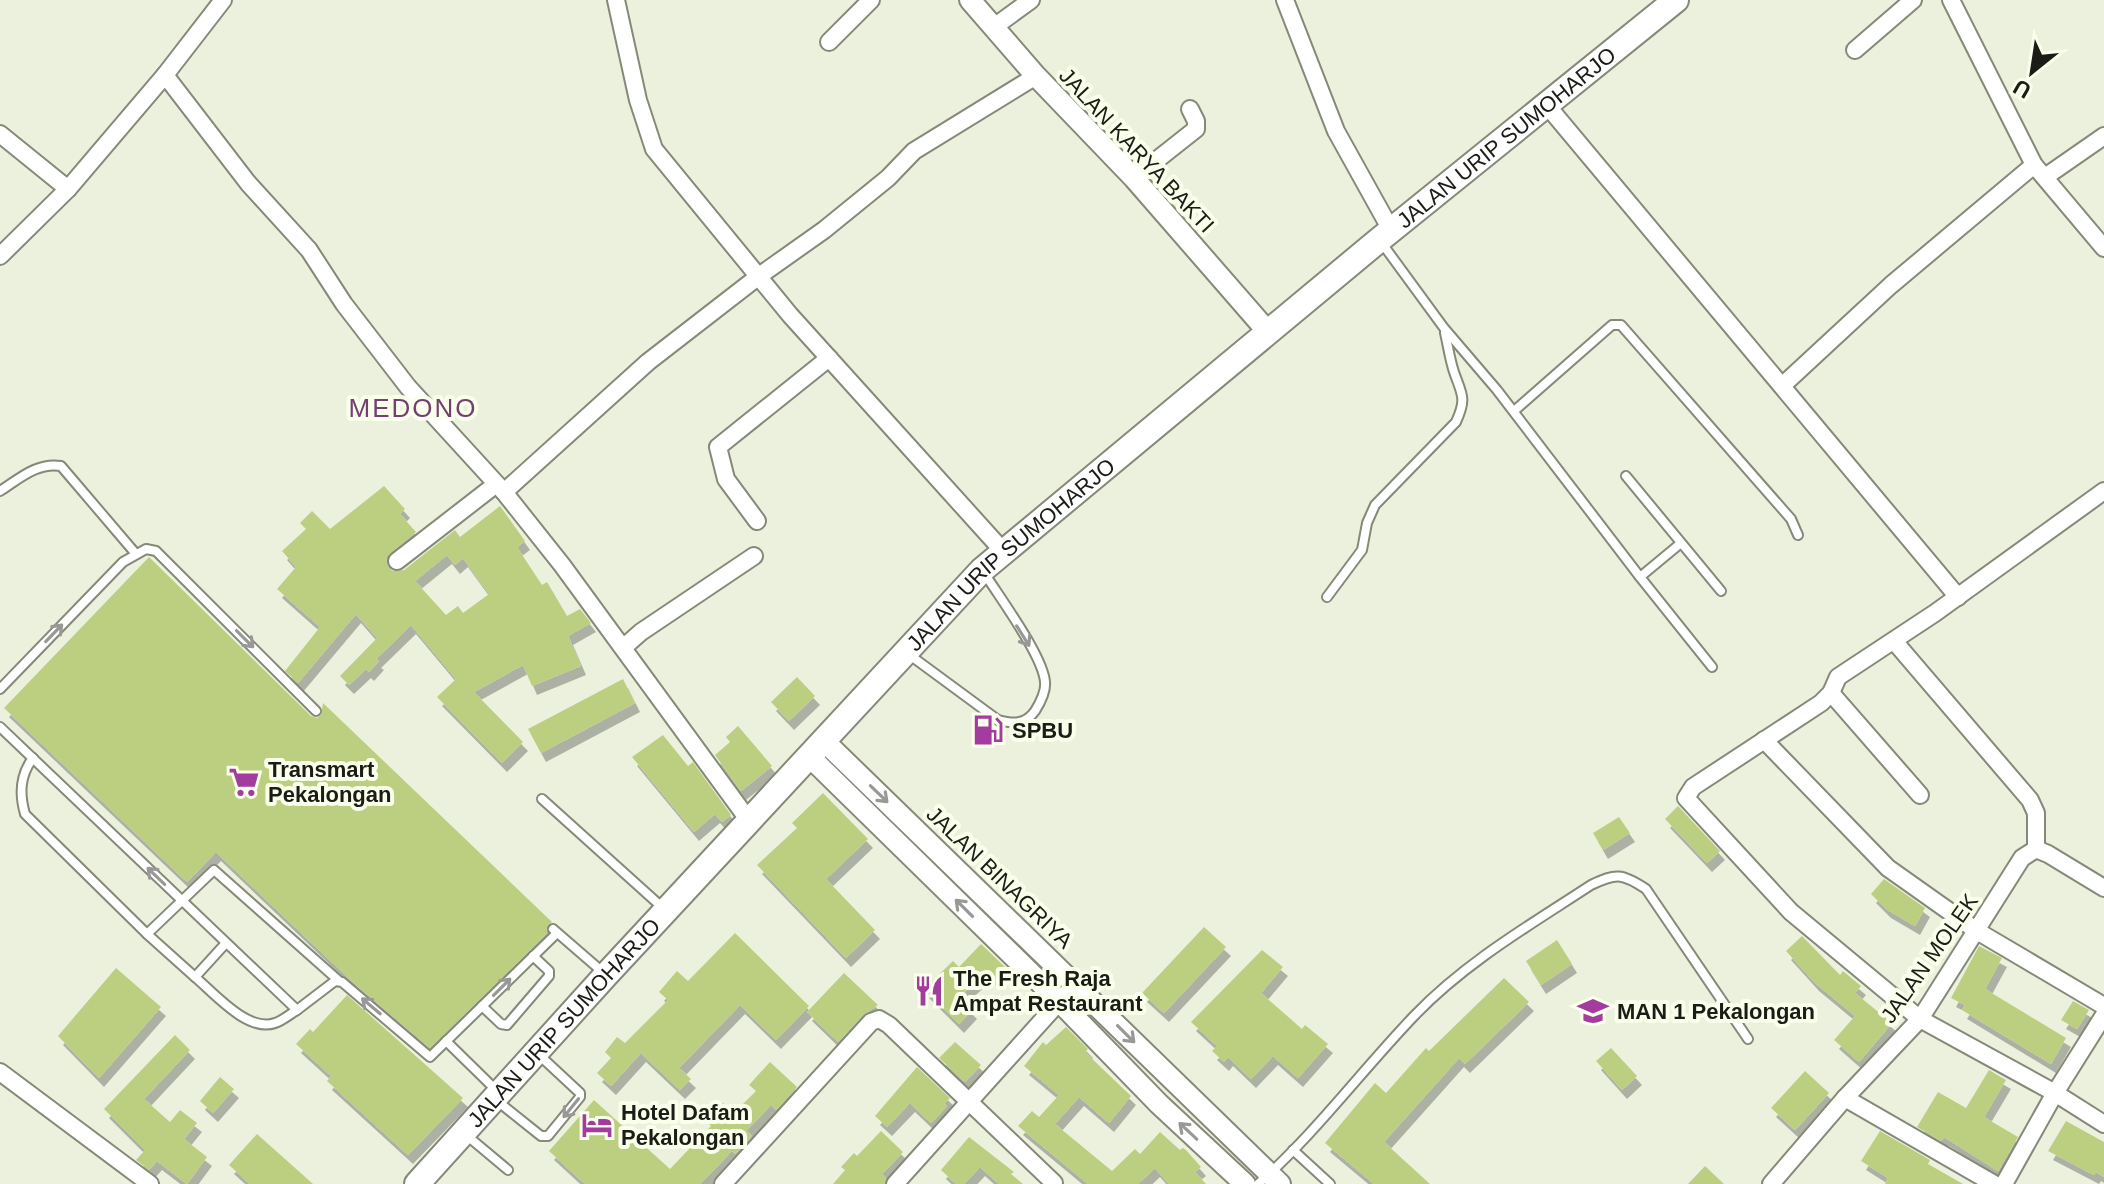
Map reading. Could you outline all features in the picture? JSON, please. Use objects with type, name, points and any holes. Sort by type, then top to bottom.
[{"type":"main road","name":"JALAN URIP SUMOHARJO","points":[[417,1184],[606,975],[982,570],[1545,103],[1676,0]]},
{"type":"street","points":[[0,256],[68,189],[165,75],[223,0]]},
{"type":"street","points":[[616,0],[638,100],[654,149],[829,358],[1003,551]]},
{"type":"street","points":[[829,42],[871,0]]},
{"type":"street","name":"JALAN KARYA BAKTI","points":[[970,0],[1036,76],[1134,178],[1268,332]]},
{"type":"street","points":[[994,27],[1031,0]]},
{"type":"street","points":[[1285,0],[1336,131],[1385,235]]},
{"type":"street","points":[[1855,50],[1913,0]]},
{"type":"street","points":[[1951,0],[2039,171],[2104,248]]},
{"type":"street","points":[[165,75],[248,183],[309,250],[344,304],[408,387],[499,488],[624,647],[648,686],[750,822]]},
{"type":"street","points":[[397,561],[499,488],[648,362],[824,230],[888,178],[914,151],[1036,76]]},
{"type":"street","points":[[1545,103],[1958,597]]},
{"type":"street","points":[[1134,178],[1196,129],[1190,109]]},
{"type":"street","points":[[0,134],[68,189]]},
{"type":"street","points":[[1782,386],[1891,285],[2039,171],[2104,136]]},
{"type":"street","points":[[757,521],[726,479],[719,444],[829,358]]},
{"type":"street","points":[[2104,491],[1958,597],[1838,677],[1831,693],[1821,703],[1693,787],[1686,798],[1791,912],[1920,1019],[2055,1093],[2104,1124]]},
{"type":"street","points":[[624,647],[641,632],[754,556]]},
{"type":"street","points":[[1894,641],[2030,800],[2036,813],[2036,842],[2048,854],[2104,888]]},
{"type":"street","points":[[1831,693],[1920,795]]},
{"type":"street","points":[[1764,740],[1888,868],[1977,931],[2104,1006]]},
{"type":"street","points":[[817,749],[987,931],[1159,1104],[1245,1184]]},
{"type":"street","name":"JALAN BINAGRIYA","points":[[817,749],[1003,914],[1273,1175]]},
{"type":"street","name":"JALAN MOLEK","points":[[1772,1184],[1845,1098],[1920,1019],[2022,858],[2036,842]]},
{"type":"street","points":[[987,931],[1003,914]]},
{"type":"street","points":[[895,1184],[1076,983]]},
{"type":"street","points":[[2004,1184],[2055,1093],[2104,1015]]},
{"type":"street","points":[[723,1184],[871,1022],[879,1019],[889,1025],[1054,1184]]},
{"type":"street","points":[[0,1072],[150,1184]]},
{"type":"street","points":[[1159,1104],[1179,1087]]},
{"type":"street","points":[[1845,1098],[1994,1184]]},
{"type":"lane","points":[[1385,235],[1444,328],[1514,411],[1712,667]]},
{"type":"lane","points":[[1514,411],[1612,325],[1621,325],[1791,519],[1798,535]]},
{"type":"lane","points":[[1327,597],[1362,550],[1367,523],[1375,505],[1456,422],[1464,394],[1454,372],[1444,328]]},
{"type":"lane","points":[[0,491],[39,466],[61,466],[136,554]]},
{"type":"lane","points":[[1626,476],[1721,591]]},
{"type":"lane","points":[[1640,577],[1681,543]]},
{"type":"lane","points":[[0,689],[123,562],[146,549],[156,551],[316,711]]},
{"type":"lane","points":[[906,652],[998,720],[1011,724],[1025,722],[1043,695],[1045,682],[1039,662],[982,570]]},
{"type":"lane","points":[[0,727],[297,1010]]},
{"type":"lane","points":[[33,758],[23,771],[21,800],[25,814],[147,934],[247,1021],[261,1025],[274,1024],[338,980]]},
{"type":"lane","points":[[542,799],[666,911]]},
{"type":"lane","points":[[147,934],[212,870],[215,871],[428,1057],[555,931],[606,975]]},
{"type":"lane","points":[[1273,1175],[1417,1013],[1474,962],[1591,885],[1611,876],[1633,880],[1646,889],[1748,1039]]},
{"type":"lane","points":[[195,977],[226,943]]},
{"type":"lane","points":[[482,1006],[501,1024],[507,1025],[549,976],[549,971],[533,956]]},
{"type":"lane","points":[[446,1041],[497,1097],[541,1136],[548,1136],[580,1093],[536,1053]]},
{"type":"lane","points":[[464,1133],[508,1170]]},
{"type":"lane","points":[[1293,1150],[1330,1184]]},
{"type":"building","points":[[384,486],[405,509],[400,514],[416,532],[387,556],[386,563],[392,571],[404,570],[455,530],[460,537],[500,506],[525,541],[517,547],[542,585],[547,582],[567,616],[580,609],[591,623],[568,636],[581,666],[532,686],[523,665],[474,692],[523,742],[502,763],[437,697],[456,679],[411,625],[376,659],[379,661],[369,672],[366,669],[349,685],[340,676],[377,638],[356,614],[298,683],[285,671],[320,627],[277,589],[296,567],[282,551],[306,529],[300,523],[312,511],[330,529]],"holes":[[[447,555],[455,565],[463,558],[489,594],[463,613],[458,606],[446,615],[415,581]]]},
{"type":"building","name":"Transmart Pekalongan","points":[[149,557],[311,716],[317,718],[321,715],[323,703],[552,922],[546,927],[547,933],[430,1048],[356,985],[216,852],[187,882],[4,708]]},
{"type":"building","points":[[797,677],[815,696],[789,721],[771,702]]},
{"type":"building","points":[[623,679],[635,703],[541,753],[528,729]]},
{"type":"building","points":[[738,726],[772,766],[741,791],[715,755],[730,742],[726,737]]},
{"type":"building","points":[[663,735],[688,766],[693,762],[731,815],[722,822],[715,814],[694,832],[632,757]]},
{"type":"building","points":[[823,793],[868,839],[826,879],[875,930],[846,958],[757,865],[797,828],[792,823]]},
{"type":"building","points":[[1678,806],[1720,851],[1707,863],[1665,819]]},
{"type":"building","points":[[1619,817],[1630,833],[1603,850],[1593,833]]},
{"type":"building","points":[[1884,879],[1925,908],[1915,926],[1886,909],[1871,894]]},
{"type":"building","points":[[1204,927],[1226,947],[1164,1013],[1142,993]]},
{"type":"building","points":[[735,933],[809,1006],[776,1040],[740,1005],[679,1068],[691,1079],[680,1090],[641,1053],[611,1086],[597,1073],[611,1058],[605,1052],[617,1037],[625,1043],[668,1000],[659,992],[677,971],[688,981]]},
{"type":"building","points":[[1802,936],[1840,975],[1843,971],[1861,986],[1855,993],[1892,1023],[1859,1062],[1834,1040],[1855,1016],[1814,982],[1786,951]]},
{"type":"building","points":[[1557,940],[1572,964],[1541,985],[1526,961]]},
{"type":"building","points":[[981,944],[1005,967],[994,979],[986,972],[959,997],[972,1010],[959,1024],[924,989],[953,961],[959,967]]},
{"type":"building","points":[[1979,946],[2002,958],[1985,989],[2066,1038],[2051,1064],[1962,1010],[1965,1005],[1951,998]]},
{"type":"building","points":[[1262,950],[1283,967],[1261,993],[1302,1029],[1305,1025],[1328,1044],[1298,1078],[1273,1056],[1251,1079],[1228,1057],[1224,1062],[1212,1051],[1217,1046],[1191,1022]]},
{"type":"building","points":[[116,968],[161,1007],[99,1078],[58,1036]]},
{"type":"building","points":[[844,973],[878,1005],[863,1015],[838,1042],[807,1012]]},
{"type":"building","points":[[1504,978],[1529,1002],[1465,1064],[1459,1058],[1384,1142],[1430,1184],[1374,1184],[1325,1143],[1375,1083],[1386,1093],[1426,1048],[1429,1051]]},
{"type":"building","points":[[347,995],[463,1098],[408,1155],[327,1081],[331,1076],[296,1044],[310,1029],[313,1032]]},
{"type":"building","points":[[2073,1001],[2089,1010],[2077,1029],[2061,1020]]},
{"type":"building","points":[[1066,1027],[1088,1049],[1085,1052],[1131,1096],[1109,1123],[1079,1097],[1055,1124],[1112,1171],[1135,1149],[1140,1154],[1160,1132],[1180,1150],[1186,1150],[1201,1167],[1195,1172],[1206,1184],[1169,1184],[1155,1168],[1138,1184],[1088,1184],[1018,1126],[1032,1111],[1039,1117],[1059,1095],[1024,1066],[1043,1042],[1046,1045]]},
{"type":"building","points":[[175,1035],[190,1050],[144,1099],[170,1122],[180,1110],[197,1123],[184,1139],[207,1157],[187,1184],[157,1161],[149,1170],[136,1160],[145,1150],[104,1109]]},
{"type":"building","points":[[955,1042],[981,1065],[965,1082],[939,1058]]},
{"type":"building","points":[[1611,1048],[1637,1076],[1622,1090],[1596,1061]]},
{"type":"building","points":[[770,1062],[797,1087],[776,1110],[771,1105],[746,1131],[752,1136],[735,1154],[732,1151],[700,1184],[585,1184],[549,1151],[594,1100],[670,1169],[711,1126],[706,1121],[723,1103],[734,1113],[756,1091],[749,1085]]},
{"type":"building","points":[[917,1067],[950,1098],[944,1104],[947,1106],[931,1123],[910,1103],[887,1127],[875,1116]]},
{"type":"building","points":[[1989,1070],[2006,1080],[1984,1117],[2018,1137],[1998,1171],[1944,1137],[1941,1141],[1917,1127],[1938,1092],[1966,1108]]},
{"type":"building","points":[[1805,1071],[1829,1093],[1795,1130],[1771,1108]]},
{"type":"building","points":[[220,1077],[234,1089],[213,1113],[200,1101]]},
{"type":"building","points":[[2066,1121],[2104,1142],[2104,1177],[2048,1151]]},
{"type":"building","points":[[881,1131],[903,1152],[882,1174],[886,1178],[884,1184],[833,1184],[845,1170],[841,1167],[854,1153],[857,1156]]},
{"type":"building","points":[[1880,1131],[1930,1160],[1928,1164],[1963,1184],[1885,1184],[1888,1178],[1861,1161]]},
{"type":"building","points":[[257,1134],[313,1184],[250,1184],[229,1165]]},
{"type":"building","points":[[969,1137],[1014,1172],[1011,1174],[1023,1184],[999,1184],[980,1167],[964,1184],[956,1184],[941,1170]]},
{"type":"building","points":[[1705,1166],[1724,1184],[1688,1184]]},
{"type":"place","name":"SPBU","points":[[988,730]]},
{"type":"place","name":"Transmart Pekalongan","points":[[244,782]]},
{"type":"place","name":"The Fresh Raja Ampat Restaurant","points":[[929,991]]},
{"type":"place","name":"MAN 1 Pekalongan","points":[[1593,1011]]},
{"type":"place","name":"Hotel Dafam Pekalongan","points":[[597,1125]]},
{"type":"district","name":"MEDONO","points":[[413,408]]}]
